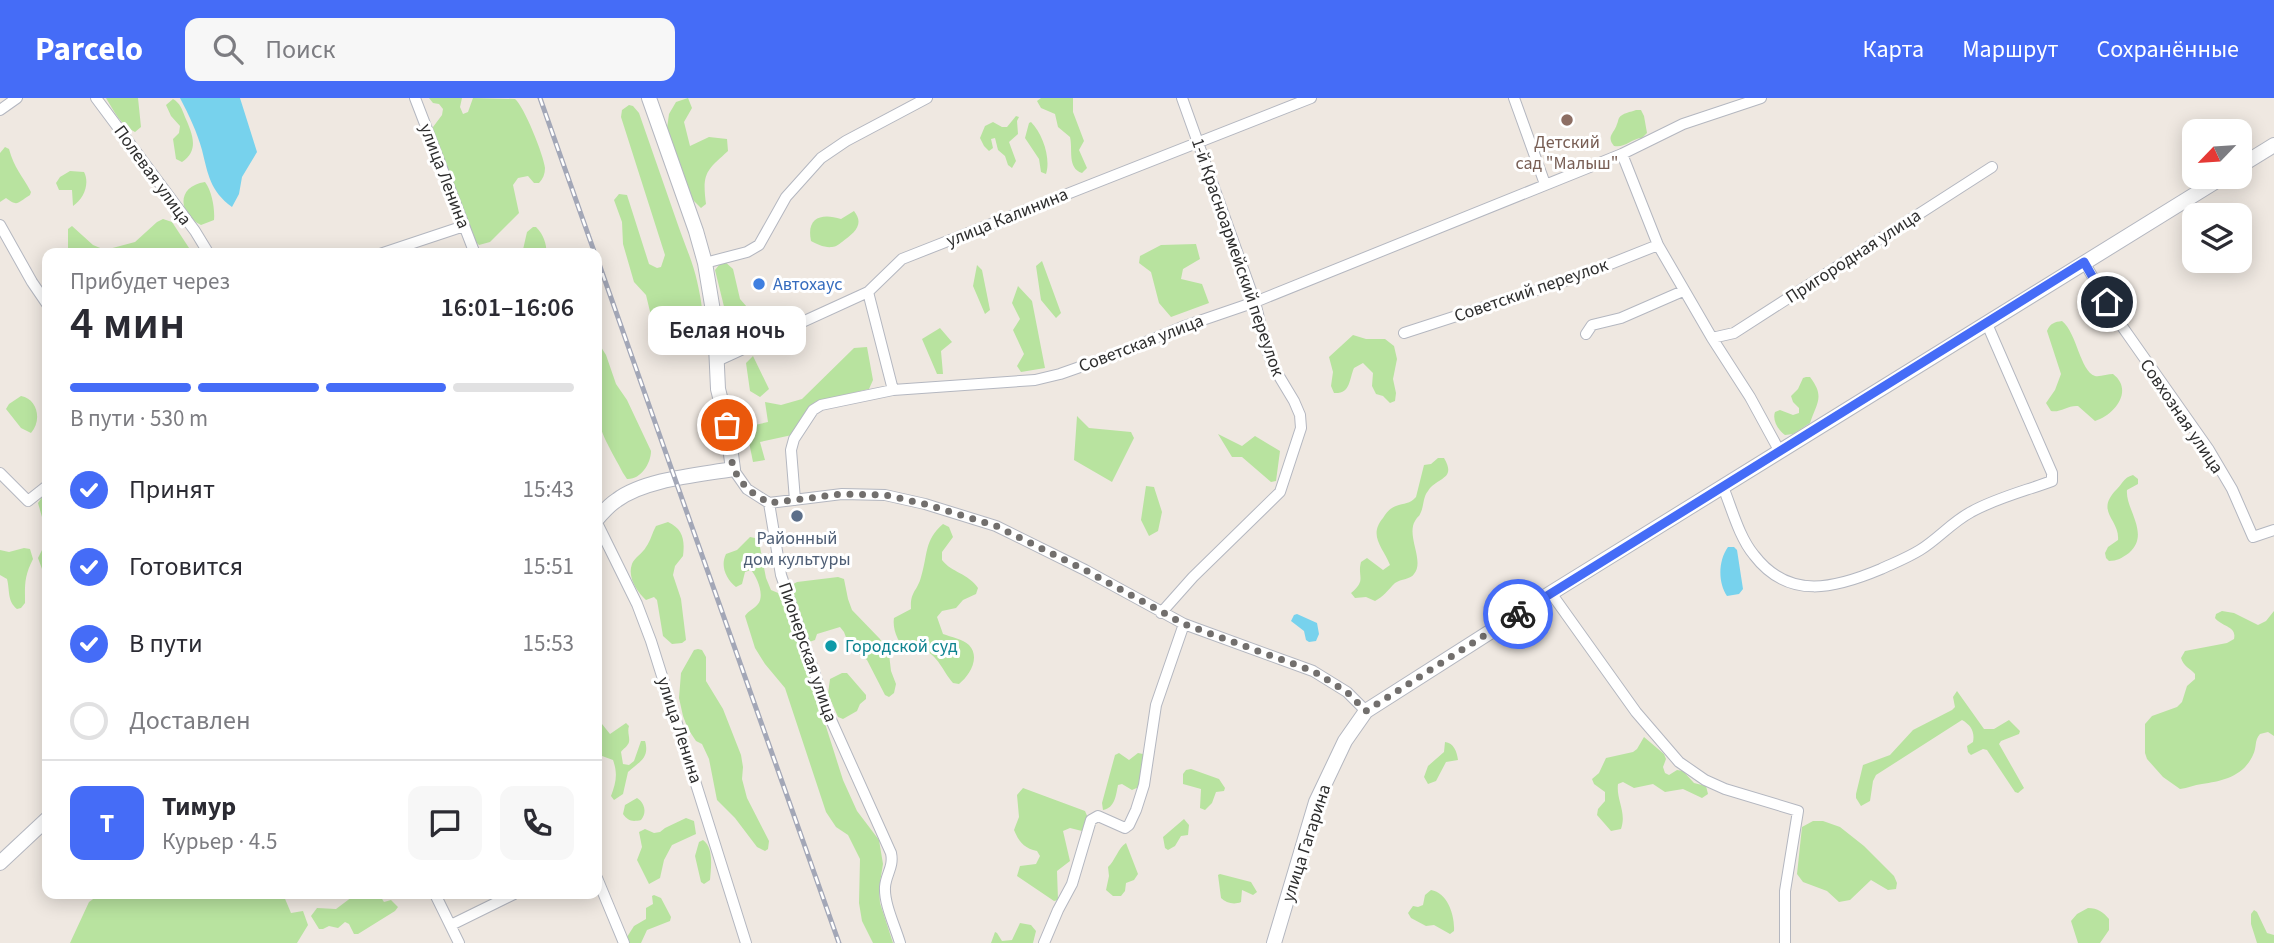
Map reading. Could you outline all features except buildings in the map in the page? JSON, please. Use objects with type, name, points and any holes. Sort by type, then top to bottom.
[{"type":"main road","points":[[602,515],[616,500],[644,487],[681,477],[733,469],[727,425],[718,389],[715,323],[705,263],[649,98]]},
{"type":"main road","points":[[2252,159],[2274,145]]},
{"type":"main road","name":"улица Гагарина","points":[[1274,943],[1316,802],[1345,741],[1366,711],[1551,593],[2203,189]]},
{"type":"main road","points":[[0,863],[42,824]]},
{"type":"street","points":[[0,110],[17,98]]},
{"type":"street","name":"Полевая улица","points":[[96,98],[205,248]]},
{"type":"street","name":"улица Ленина","points":[[415,98],[473,248]]},
{"type":"street","points":[[705,263],[747,252],[759,245],[786,197],[821,158],[846,141],[927,98]]},
{"type":"street","name":"1-й Красноармейский переулок","points":[[1161,613],[1193,577],[1280,492],[1301,428],[1300,415],[1273,366],[1266,347],[1255,302],[1182,98]]},
{"type":"street","name":"улица Калинина","points":[[717,361],[868,292],[902,259],[1311,98]]},
{"type":"street","points":[[1514,98],[1545,184]]},
{"type":"street","name":"Советская улица","points":[[795,500],[791,450],[794,439],[813,410],[821,405],[893,390],[1035,380],[1060,374],[1255,302],[1622,154],[1683,124],[1761,98]]},
{"type":"street","points":[[1622,154],[1658,245],[1780,452]]},
{"type":"street","name":"Пригородная улица","points":[[1712,338],[1734,332],[1992,167]]},
{"type":"street","points":[[0,225],[42,297]]},
{"type":"street","points":[[398,248],[464,226]]},
{"type":"street","name":"Советский переулок","points":[[1404,333],[1580,276],[1658,245]]},
{"type":"street","name":"Совхозная улица","points":[[2084,262],[2133,344],[2209,450],[2232,489],[2253,537],[2274,530]]},
{"type":"street","points":[[1586,334],[1592,325],[1621,318],[1684,290]]},
{"type":"street","points":[[868,292],[893,390]]},
{"type":"street","points":[[1723,487],[1752,553],[1764,567],[1786,580],[1820,588],[1865,576],[1903,559],[1921,550],[1956,521],[1973,511],[2052,481],[2052,473],[1987,324]]},
{"type":"street","points":[[733,469],[747,489],[769,503],[842,494],[885,495],[996,526],[1085,570],[1184,624],[1313,671],[1347,692],[1366,711]]},
{"type":"street","points":[[0,473],[28,501],[42,490]]},
{"type":"street","name":"Пионерская улица","points":[[769,503],[781,575],[828,713],[888,846],[892,861],[885,887],[901,943]]},
{"type":"street","name":"улица Ленина","points":[[602,532],[652,641],[746,943]]},
{"type":"street","points":[[1551,593],[1636,712],[1679,762],[1705,780],[1725,789],[1798,811],[1785,891],[1785,943]]},
{"type":"street","points":[[1045,943],[1072,884],[1091,820],[1098,816],[1125,828],[1136,810],[1144,785],[1156,705],[1184,624]]},
{"type":"street","points":[[602,890],[624,943]]},
{"type":"street","points":[[438,899],[458,943]]},
{"type":"street","points":[[451,925],[504,899]]},
{"type":"green space","points":[[106,98],[138,98],[141,127],[135,132],[126,126]]},
{"type":"green space","points":[[429,98],[462,98],[460,107],[463,114],[468,112],[473,98],[515,99],[533,132],[544,162],[544,176],[539,183],[534,183],[528,176],[518,178],[513,185],[519,213],[490,242],[479,245],[474,240],[433,130],[443,109]]},
{"type":"green space","points":[[688,98],[692,108],[684,122],[690,146],[709,137],[727,139],[728,151],[707,173],[706,204],[701,208],[690,197],[667,128],[669,114],[676,102]]},
{"type":"green space","points":[[1041,98],[1073,98],[1073,112],[1084,141],[1079,150],[1087,168],[1082,173],[1077,171],[1072,163],[1070,137],[1058,127],[1055,114],[1041,108],[1037,101]]},
{"type":"green space","points":[[173,99],[182,109],[193,141],[191,152],[182,162],[176,159],[173,139],[179,133],[180,126],[166,105]]},
{"type":"green space","points":[[629,105],[639,113],[695,274],[703,323],[698,337],[693,341],[681,322],[675,325],[674,342],[671,343],[653,324],[646,295],[634,282],[623,244],[622,222],[614,200],[619,194],[627,195],[649,264],[661,267],[665,255],[621,117],[622,110]]},
{"type":"green space","points":[[1641,110],[1644,116],[1647,133],[1642,138],[1622,146],[1614,146],[1611,137],[1619,118]]},
{"type":"green space","points":[[1016,116],[1019,117],[1018,134],[1009,142],[1016,161],[1012,168],[998,150],[995,138],[991,139],[993,148],[989,151],[980,138],[985,126],[993,122],[1007,127]]},
{"type":"green space","points":[[1031,122],[1045,147],[1046,174],[1041,172],[1039,159],[1025,138]]},
{"type":"green space","points":[[5,147],[9,149],[31,192],[18,203],[6,198],[0,202],[0,153]]},
{"type":"green space","points":[[70,171],[84,172],[86,176],[83,195],[73,206],[72,190],[59,190],[56,183]]},
{"type":"green space","points":[[205,182],[210,190],[214,220],[201,225],[188,214],[184,200],[189,189]]},
{"type":"green space","points":[[854,211],[858,220],[857,228],[839,244],[826,247],[811,241],[811,227],[817,219],[841,219]]},
{"type":"green space","points":[[163,219],[172,222],[189,248],[112,248],[135,242]]},
{"type":"green space","points":[[72,226],[100,248],[68,248],[68,229]]},
{"type":"green space","points":[[536,227],[543,236],[546,248],[523,248],[527,232]]},
{"type":"green space","points":[[1196,244],[1200,259],[1183,269],[1181,279],[1202,284],[1209,303],[1171,317],[1159,303],[1151,272],[1139,263],[1140,256],[1161,245]]},
{"type":"green space","points":[[723,260],[733,269],[740,299],[767,330],[741,345],[730,331],[715,270]]},
{"type":"green space","points":[[1042,261],[1061,313],[1056,318],[1041,300],[1036,266]]},
{"type":"green space","points":[[977,265],[982,270],[990,310],[985,314],[973,286]]},
{"type":"green space","points":[[1018,286],[1032,301],[1045,368],[1021,372],[1017,366],[1024,354],[1013,330],[1020,319],[1012,303]]},
{"type":"green space","points":[[2062,321],[2090,373],[2095,376],[2113,374],[2122,387],[2122,394],[2115,408],[2095,421],[2078,406],[2051,411],[2046,403],[2061,374],[2047,331],[2053,323]]},
{"type":"green space","points":[[940,328],[952,342],[941,351],[943,374],[937,374],[922,339]]},
{"type":"green space","points":[[1353,335],[1366,339],[1385,339],[1394,346],[1397,359],[1393,379],[1395,401],[1390,403],[1383,396],[1376,394],[1372,386],[1373,373],[1363,363],[1354,368],[1344,391],[1334,393],[1329,357]]},
{"type":"green space","points":[[867,347],[873,380],[869,389],[815,402],[792,435],[760,442],[765,460],[753,462],[746,427],[768,422],[765,402],[781,405],[802,399],[854,348]]},
{"type":"green space","points":[[602,349],[616,384],[627,400],[651,451],[649,461],[636,477],[627,479],[602,431]]},
{"type":"green space","points":[[753,356],[769,389],[760,397],[750,391],[746,363]]},
{"type":"green space","points":[[1806,377],[1810,377],[1815,384],[1817,404],[1810,423],[1793,434],[1785,435],[1776,425],[1775,412],[1780,410],[1793,415],[1799,413],[1799,408],[1791,396]]},
{"type":"green space","points":[[21,396],[35,406],[37,417],[31,433],[21,428],[6,409]]},
{"type":"green space","points":[[1077,416],[1089,428],[1131,432],[1134,438],[1112,482],[1074,460]]},
{"type":"green space","points":[[1218,434],[1242,446],[1255,436],[1280,451],[1276,481],[1271,482],[1242,457],[1232,457]]},
{"type":"green space","points":[[1438,458],[1444,458],[1448,470],[1444,478],[1426,493],[1421,512],[1413,527],[1417,569],[1411,577],[1395,583],[1375,601],[1366,597],[1355,598],[1351,593],[1359,585],[1361,562],[1367,558],[1383,570],[1390,565],[1378,542],[1379,524],[1392,508],[1416,497],[1424,465],[1431,464]]},
{"type":"green space","points":[[2133,475],[2138,479],[2138,484],[2127,490],[2127,497],[2136,522],[2138,538],[2129,553],[2109,561],[2105,553],[2108,547],[2118,540],[2118,533],[2108,504],[2124,481]]},
{"type":"green space","points":[[1146,486],[1154,487],[1162,512],[1158,531],[1149,536],[1141,520]]},
{"type":"green space","points":[[42,497],[42,517],[38,503]]},
{"type":"green space","points":[[668,522],[680,532],[684,545],[683,556],[675,566],[673,575],[681,599],[686,640],[672,644],[663,636],[657,600],[654,597],[646,600],[643,597],[636,589],[631,574],[633,562],[645,549],[656,526]]},
{"type":"green space","points":[[943,524],[949,527],[953,537],[942,552],[942,560],[950,568],[970,579],[978,588],[976,594],[963,600],[956,608],[942,611],[937,617],[943,634],[964,641],[974,655],[972,666],[959,684],[953,683],[927,651],[921,648],[915,653],[907,652],[894,627],[894,618],[911,609],[930,542]]},
{"type":"green space","points":[[750,537],[759,542],[771,590],[783,595],[788,607],[843,780],[857,811],[879,840],[883,864],[880,903],[893,943],[873,943],[862,921],[859,903],[860,859],[848,835],[836,827],[826,812],[785,688],[755,648],[745,616],[760,600],[758,581],[751,570],[745,572],[742,584],[736,587],[725,572],[726,554],[737,550]]},
{"type":"green space","points":[[30,549],[33,559],[26,581],[25,603],[17,609],[10,599],[7,579],[0,575],[0,550],[9,552]]},
{"type":"green space","points":[[42,550],[42,569],[38,558]]},
{"type":"green space","points":[[838,577],[844,579],[852,610],[880,639],[889,654],[896,684],[894,693],[889,697],[885,695],[867,660],[850,648],[840,627],[817,634],[815,640],[809,642],[790,586],[797,582]]},
{"type":"green space","points":[[2222,611],[2234,613],[2258,625],[2266,621],[2274,611],[2274,736],[2268,732],[2260,734],[2253,755],[2238,773],[2180,789],[2163,777],[2147,759],[2145,724],[2152,716],[2177,707],[2182,702],[2187,686],[2195,679],[2195,674],[2181,658],[2185,651],[2227,643],[2234,639],[2231,629],[2215,618],[2216,614]]},
{"type":"green space","points":[[694,650],[702,650],[706,657],[706,681],[723,709],[741,755],[742,779],[747,798],[769,841],[765,851],[757,847],[717,800],[709,759],[702,744],[696,741],[688,729],[683,716],[679,698],[681,673]]},
{"type":"green space","points":[[847,673],[866,695],[857,711],[843,719],[838,717],[828,694],[830,679]]},
{"type":"green space","points":[[1957,691],[1984,729],[1994,729],[2009,720],[2020,731],[1999,744],[2024,788],[2018,793],[2015,792],[1987,750],[1983,749],[1971,755],[1968,752],[1967,746],[1973,742],[1973,732],[1962,720],[1876,775],[1870,801],[1861,806],[1856,794],[1863,765],[1890,755],[1913,730],[1952,710],[1955,707],[1953,697]]},
{"type":"green space","points":[[626,723],[629,726],[628,745],[621,752],[623,764],[629,765],[634,761],[641,741],[645,741],[646,747],[645,756],[628,772],[623,794],[614,800],[611,796],[616,778],[615,765],[613,760],[602,756],[602,724],[610,734]]},
{"type":"green space","points":[[1644,737],[1664,754],[1665,773],[1669,775],[1677,770],[1683,771],[1694,783],[1706,786],[1708,794],[1702,798],[1683,789],[1665,792],[1653,784],[1634,788],[1623,782],[1618,784],[1618,790],[1623,823],[1621,829],[1611,831],[1597,815],[1598,809],[1605,801],[1605,792],[1594,784],[1592,779],[1599,773],[1606,758],[1633,752]]},
{"type":"green space","points":[[1445,742],[1453,746],[1458,760],[1446,762],[1436,781],[1428,784],[1424,777],[1428,766],[1444,752]]},
{"type":"green space","points":[[1119,753],[1129,760],[1138,753],[1143,754],[1146,761],[1139,787],[1132,790],[1122,784],[1118,785],[1112,804],[1103,810],[1102,803],[1115,755]]},
{"type":"green space","points":[[1191,769],[1219,779],[1225,788],[1224,791],[1216,792],[1212,803],[1205,810],[1200,808],[1201,789],[1183,784],[1183,774]]},
{"type":"green space","points":[[1023,788],[1085,811],[1088,818],[1082,831],[1070,828],[1063,831],[1070,861],[1057,871],[1058,900],[1054,901],[1017,876],[1020,866],[1036,864],[1040,856],[1037,851],[1023,844],[1014,830],[1019,817],[1017,795]]},
{"type":"green space","points":[[637,798],[643,805],[644,814],[641,820],[630,820],[623,814],[625,805]]},
{"type":"green space","points":[[686,818],[694,821],[696,834],[672,845],[664,860],[660,878],[649,884],[637,860],[642,847],[639,832],[645,829],[654,833],[660,832]]},
{"type":"green space","points":[[1184,819],[1189,825],[1188,835],[1181,836],[1175,846],[1168,850],[1163,837]]},
{"type":"green space","points":[[1813,821],[1823,821],[1840,827],[1864,846],[1894,876],[1896,889],[1888,890],[1871,880],[1850,900],[1839,902],[1827,891],[1803,882],[1797,874],[1802,827]]},
{"type":"green space","points":[[703,840],[709,848],[711,858],[710,880],[704,884],[701,882],[695,856],[699,842]]},
{"type":"green space","points":[[1126,843],[1138,874],[1134,880],[1126,883],[1121,896],[1113,896],[1106,890],[1108,867]]},
{"type":"green space","points":[[1220,874],[1251,882],[1257,892],[1253,895],[1242,890],[1241,902],[1225,901],[1221,898]]},
{"type":"green space","points":[[1431,890],[1446,900],[1452,912],[1454,931],[1450,934],[1434,925],[1426,926],[1411,918],[1408,913],[1413,906],[1423,905],[1425,895]]},
{"type":"green space","points":[[654,895],[661,898],[671,917],[670,921],[647,930],[641,943],[629,943],[627,937],[634,926],[646,919],[646,908],[653,904]]},
{"type":"green space","points":[[93,899],[285,899],[291,913],[303,911],[308,925],[297,943],[70,943],[89,902]]},
{"type":"green space","points":[[349,899],[382,899],[384,902],[391,900],[398,907],[358,934],[354,934],[345,922],[338,928],[329,926],[319,929],[311,916],[317,908],[336,909]]},
{"type":"green space","points":[[2088,908],[2100,911],[2109,919],[2109,930],[2100,943],[2078,943],[2071,921]]},
{"type":"green space","points":[[2254,910],[2267,933],[2274,935],[2274,943],[2257,943],[2251,924]]},
{"type":"green space","points":[[1020,923],[1031,925],[1036,931],[1033,943],[991,943],[995,932],[1002,941],[1012,940]]},
{"type":"water","points":[[180,98],[240,98],[257,152],[242,177],[239,194],[232,207],[219,195],[211,182],[198,137]]},
{"type":"water","points":[[1728,547],[1737,550],[1743,589],[1739,594],[1727,596],[1720,572]]},
{"type":"water","points":[[1297,614],[1317,623],[1319,634],[1316,641],[1306,640],[1304,631],[1291,621]]},
{"type":"railway","points":[[540,98],[593,248]]},
{"type":"railway","points":[[602,272],[839,943]]},
{"type":"way so far","points":[[727,425],[733,469],[747,489],[769,503],[842,494],[885,495],[996,526],[1023,537],[1184,624],[1313,671],[1347,692],[1366,711],[1518,614]]},
{"type":"place","name":"Детский сад \"Малыш\"","points":[[1567,120]]},
{"type":"place","name":"Автохаус","points":[[759,284]]},
{"type":"place","name":"Белая ночь","points":[[727,425]]},
{"type":"place","name":"Районный дом культуры","points":[[797,516]]},
{"type":"place","name":"Городской суд","points":[[831,646]]},
{"type":"route","points":[[1518,614],[2084,262],[2107,302]]}]
